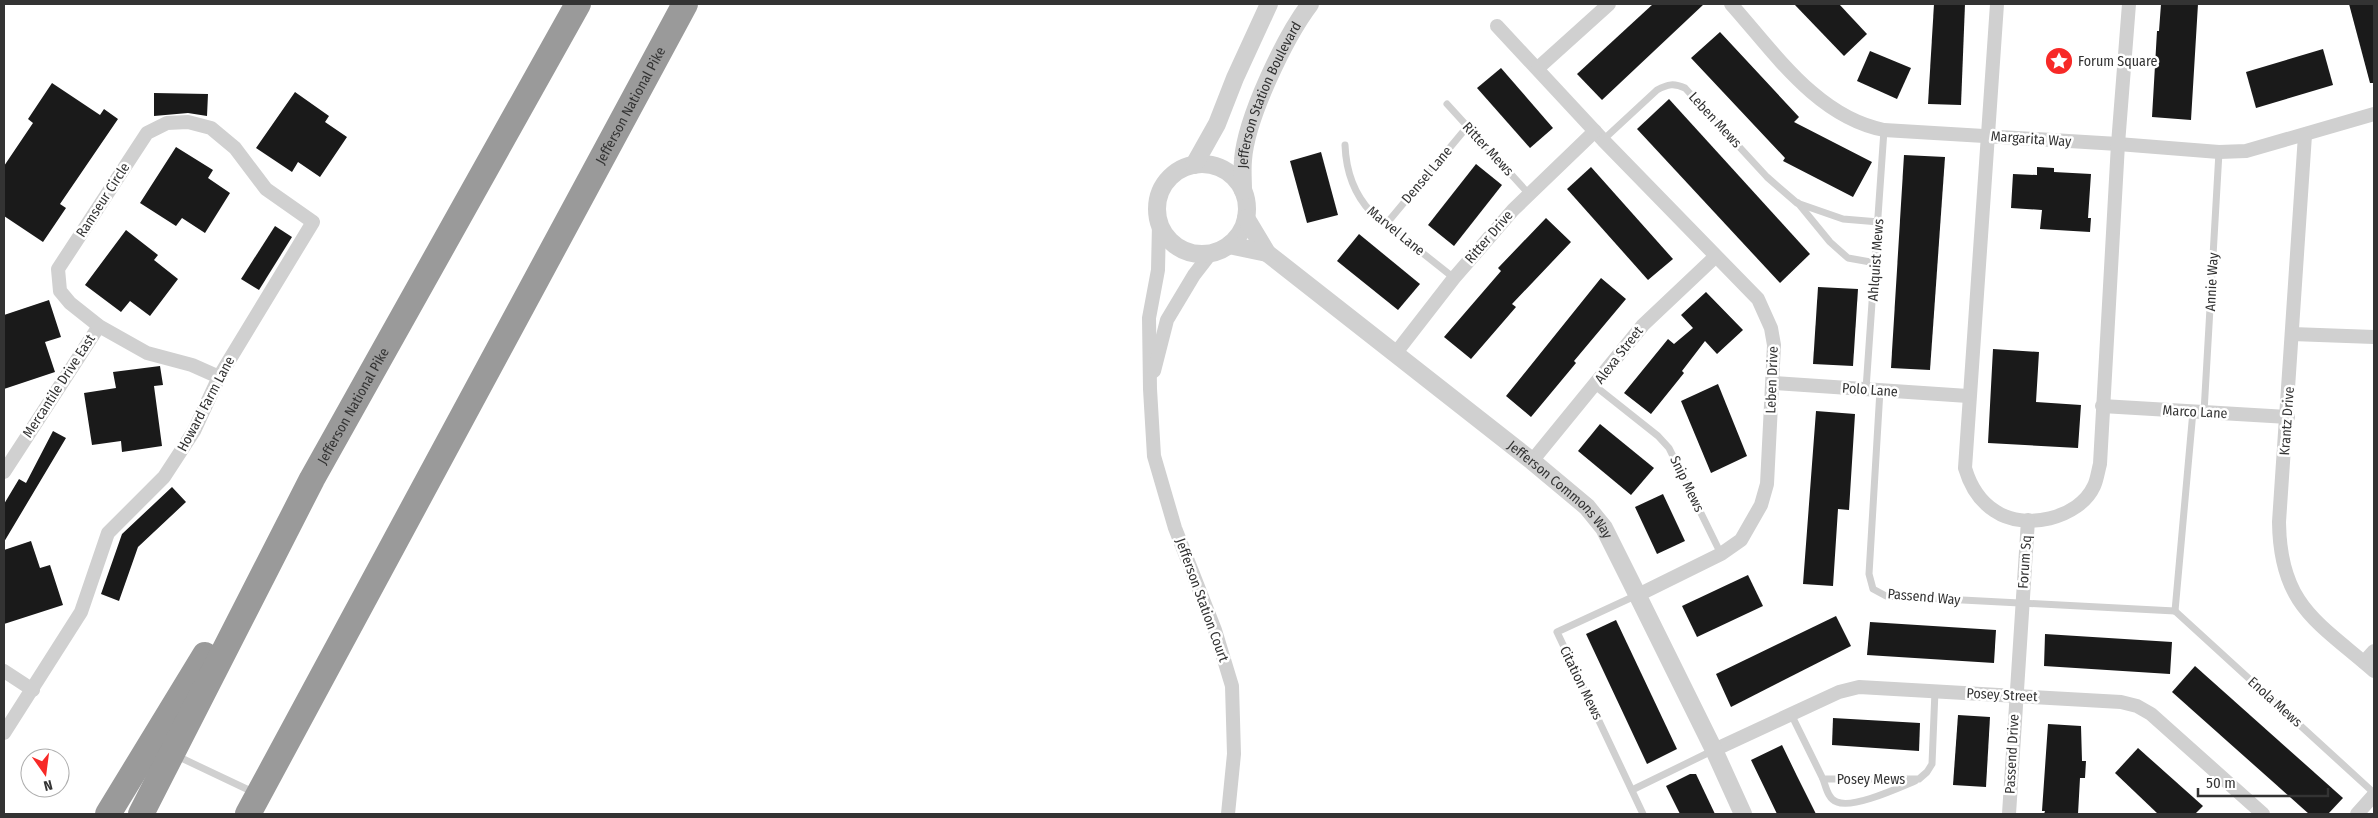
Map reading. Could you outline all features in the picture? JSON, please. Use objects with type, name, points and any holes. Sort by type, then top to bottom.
[{"type":"highway","name":"Jefferson National Pike","points":[[141,814],[312,479],[578,4]]},
{"type":"highway","name":"Jefferson National Pike","points":[[253,805],[685,4]]},
{"type":"highway","points":[[108,814],[312,479]]},
{"type":"street","points":[[1194,165],[1217,124],[1234,78],[1269,4]]},
{"type":"street","name":"Jefferson Station Boulevard","points":[[1243,190],[1243,159],[1249,131],[1285,42],[1310,4]]},
{"type":"street","points":[[1538,68],[1609,4]]},
{"type":"street","name":"Margarita Way","points":[[1731,4],[1810,91],[1838,112],[1865,126],[1884,130],[2219,152],[2246,151],[2374,114]]},
{"type":"street","points":[[1997,4],[1964,456],[1969,482],[1978,495],[1996,512],[2010,518],[2028,520],[2050,519],[2070,511],[2094,487],[2100,464],[2118,144],[2129,4]]},
{"type":"street","name":"Leben Drive","points":[[1497,26],[1538,68],[1599,136],[1758,300],[1771,328],[1774,345],[1773,384],[1767,484],[1761,505],[1741,540],[1721,554],[1638,594]]},
{"type":"street","name":"Ramseur Circle","points":[[219,377],[192,365],[147,353],[99,326],[70,303],[60,291],[58,269],[148,133],[167,123],[188,122],[211,128],[236,148],[266,189],[313,222]]},
{"type":"street","name":"Krantz Drive","points":[[2305,135],[2288,417],[2279,522],[2280,546],[2294,594],[2314,621],[2369,667]]},
{"type":"street","name":"Ritter Drive","points":[[1395,354],[1454,278],[1528,192],[1599,136]]},
{"type":"street","points":[[1194,165],[1209,165],[1223,169],[1235,178],[1243,190],[1247,204],[1243,229],[1229,245],[1210,253],[1198,254],[1185,251],[1174,245],[1166,236],[1160,224],[1157,209],[1159,196],[1164,184],[1173,174],[1194,165]]},
{"type":"street","name":"Jefferson Commons Way","points":[[1246,218],[1267,253],[1532,461],[1587,507],[1604,528],[1638,594],[1714,750],[1742,814]]},
{"type":"street","name":"Howard Farm Lane","points":[[4,733],[81,612],[108,533],[164,477],[194,431],[219,377],[313,222]]},
{"type":"street","name":"Jefferson Station Court","points":[[1160,224],[1158,270],[1149,318],[1150,389],[1154,456],[1175,528],[1216,630],[1232,686],[1234,754],[1228,814]]},
{"type":"street","name":"Jefferson Commons Way","points":[[1229,245],[1267,253]]},
{"type":"street","name":"Jefferson Station Court","points":[[1150,389],[1167,320],[1194,274],[1210,253]]},
{"type":"street","name":"Alexa Street","points":[[1532,461],[1651,316],[1715,257]]},
{"type":"street","name":"Mercantile Drive East","points":[[4,472],[99,326]]},
{"type":"street","points":[[2292,334],[2374,337]]},
{"type":"street","name":"Polo Lane","points":[[1773,384],[1968,396]]},
{"type":"street","name":"Marco Lane","points":[[2102,406],[2288,417]]},
{"type":"street","name":"Forum Sq","points":[[2022,604],[2028,520]]},
{"type":"street","name":"Passend Drive","points":[[2009,814],[2022,604]]},
{"type":"street","points":[[2369,667],[2374,651]]},
{"type":"street","points":[[4,671],[33,690]]},
{"type":"street","name":"Posey Street","points":[[1714,750],[1839,692],[1859,687],[2121,702],[2137,706],[2151,714],[2263,814]]},
{"type":"street","points":[[2357,814],[2374,794]]},
{"type":"lane","name":"Leben Mews","points":[[1599,136],[1657,90],[1666,85],[1676,84],[1685,88],[1767,176],[1798,203],[1830,242],[1848,258],[1876,264]]},
{"type":"lane","name":"Ritter Mews","points":[[1447,104],[1528,192]]},
{"type":"lane","name":"Densel Lane","points":[[1387,223],[1467,127]]},
{"type":"lane","name":"Ahlquist Mews","points":[[1873,390],[1876,264],[1884,130]]},
{"type":"lane","name":"Marvel Lane","points":[[1345,145],[1345,158],[1360,201],[1371,212],[1454,278]]},
{"type":"lane","name":"Annie Way","points":[[2176,611],[2199,412],[2219,152]]},
{"type":"lane","name":"Leben Mews","points":[[1798,203],[1843,220],[1879,222]]},
{"type":"lane","name":"Snip Mews","points":[[1595,386],[1669,448],[1721,554]]},
{"type":"lane","name":"Passend Way","points":[[1873,390],[1869,574],[1873,590],[1886,596],[2176,611]]},
{"type":"lane","name":"Citation Mews","points":[[1638,594],[1556,632],[1643,814]]},
{"type":"lane","name":"Enola Mews","points":[[2176,611],[2374,794]]},
{"type":"lane","name":"Posey Mews","points":[[1791,714],[1830,797],[1837,803],[1851,802],[1884,794],[1919,779],[1927,772],[1932,764],[1935,691]]},
{"type":"lane","points":[[1632,790],[1714,750]]},
{"type":"lane","points":[[172,754],[253,805]]},
{"type":"lane","name":"Posey Mews","points":[[1823,779],[1919,779]]},
{"type":"building","points":[[1653,4],[1704,4],[1602,100],[1577,74]]},
{"type":"building","points":[[1794,4],[1839,4],[1867,34],[1844,56]]},
{"type":"building","points":[[1934,4],[1965,4],[1961,105],[1928,104]]},
{"type":"building","points":[[2161,4],[2198,4],[2191,120],[2152,117],[2157,31],[2159,31]]},
{"type":"building","points":[[2349,4],[2374,4],[2374,83],[2370,83]]},
{"type":"building","points":[[1720,32],[1799,117],[1794,122],[1872,162],[1853,197],[1783,161],[1785,158],[1691,58]]},
{"type":"building","points":[[2323,49],[2333,85],[2256,108],[2246,72]]},
{"type":"building","points":[[1870,51],[1911,68],[1897,99],[1857,81]]},
{"type":"building","points":[[1501,68],[1553,128],[1530,148],[1477,88]]},
{"type":"building","points":[[52,83],[100,115],[104,109],[118,119],[60,204],[66,208],[43,242],[4,216],[4,166],[33,123],[28,119]]},
{"type":"building","points":[[295,92],[329,116],[325,122],[347,137],[320,177],[298,162],[292,172],[256,148]]},
{"type":"building","points":[[154,93],[208,94],[207,116],[188,113],[154,116]]},
{"type":"building","points":[[1669,99],[1810,254],[1780,283],[1637,129]]},
{"type":"building","points":[[176,147],[213,170],[208,178],[230,193],[205,233],[182,218],[176,226],[140,203]]},
{"type":"building","points":[[1321,152],[1338,215],[1307,223],[1290,161]]},
{"type":"building","points":[[1904,155],[1945,157],[1930,370],[1891,368]]},
{"type":"building","points":[[1476,164],[1502,185],[1454,246],[1428,225]]},
{"type":"building","points":[[1591,167],[1673,259],[1648,280],[1567,189]]},
{"type":"building","points":[[2037,167],[2054,168],[2054,172],[2091,174],[2088,218],[2091,218],[2090,232],[2040,229],[2042,210],[2011,208],[2013,174],[2037,175]]},
{"type":"building","points":[[1546,218],[1571,242],[1512,304],[1516,307],[1471,359],[1444,337],[1501,271],[1498,268]]},
{"type":"building","points":[[275,226],[292,237],[259,290],[241,279]]},
{"type":"building","points":[[126,230],[158,255],[154,260],[178,279],[150,316],[130,301],[121,312],[85,285]]},
{"type":"building","points":[[1359,234],[1420,284],[1398,310],[1337,261]]},
{"type":"building","points":[[1601,278],[1626,299],[1574,361],[1576,363],[1531,417],[1506,396]]},
{"type":"building","points":[[1818,287],[1858,289],[1853,366],[1813,364]]},
{"type":"building","points":[[1706,292],[1743,330],[1717,354],[1705,341],[1682,371],[1684,373],[1651,414],[1624,393],[1668,339],[1674,344],[1693,328],[1681,315]]},
{"type":"building","points":[[49,300],[61,337],[45,342],[55,372],[4,389],[4,315]]},
{"type":"building","points":[[1993,349],[2039,352],[2036,402],[2081,405],[2078,448],[1988,443]]},
{"type":"building","points":[[160,366],[163,385],[154,386],[162,446],[122,452],[121,441],[92,445],[84,393],[116,388],[113,372]]},
{"type":"building","points":[[1718,384],[1747,456],[1711,473],[1681,401]]},
{"type":"building","points":[[1816,411],[1855,414],[1849,510],[1838,509],[1833,586],[1803,584]]},
{"type":"building","points":[[1600,424],[1654,468],[1631,495],[1578,451]]},
{"type":"building","points":[[53,431],[66,438],[4,542],[4,504],[19,479],[26,483]]},
{"type":"building","points":[[172,487],[186,502],[138,547],[119,601],[101,594],[122,534]]},
{"type":"building","points":[[1663,494],[1685,541],[1657,554],[1635,507]]},
{"type":"building","points":[[31,541],[40,568],[50,565],[63,605],[4,624],[4,550]]},
{"type":"building","points":[[1748,575],[1763,606],[1697,637],[1682,606]]},
{"type":"building","points":[[1836,616],[1851,646],[1731,707],[1716,674]]},
{"type":"building","points":[[1616,620],[1677,749],[1647,764],[1586,634]]},
{"type":"building","points":[[1870,622],[1996,630],[1994,663],[1867,655]]},
{"type":"building","points":[[2045,634],[2172,642],[2170,674],[2044,666]]},
{"type":"building","points":[[2195,666],[2343,798],[2328,814],[2309,814],[2172,692]]},
{"type":"building","points":[[1958,715],[1990,717],[1986,787],[1953,785]]},
{"type":"building","points":[[1833,718],[1920,723],[1919,751],[1832,745]]},
{"type":"building","points":[[2048,724],[2081,726],[2082,761],[2086,761],[2085,778],[2080,778],[2078,814],[2044,814],[2045,811],[2042,811]]},
{"type":"building","points":[[1782,745],[1816,814],[1777,814],[1751,760]]},
{"type":"building","points":[[2138,748],[2203,806],[2195,814],[2158,814],[2115,773]]},
{"type":"building","points":[[1690,774],[1696,774],[1715,814],[1680,814],[1666,786]]},
{"type":"place","name":"Forum Square","points":[[2059,61]]}]
